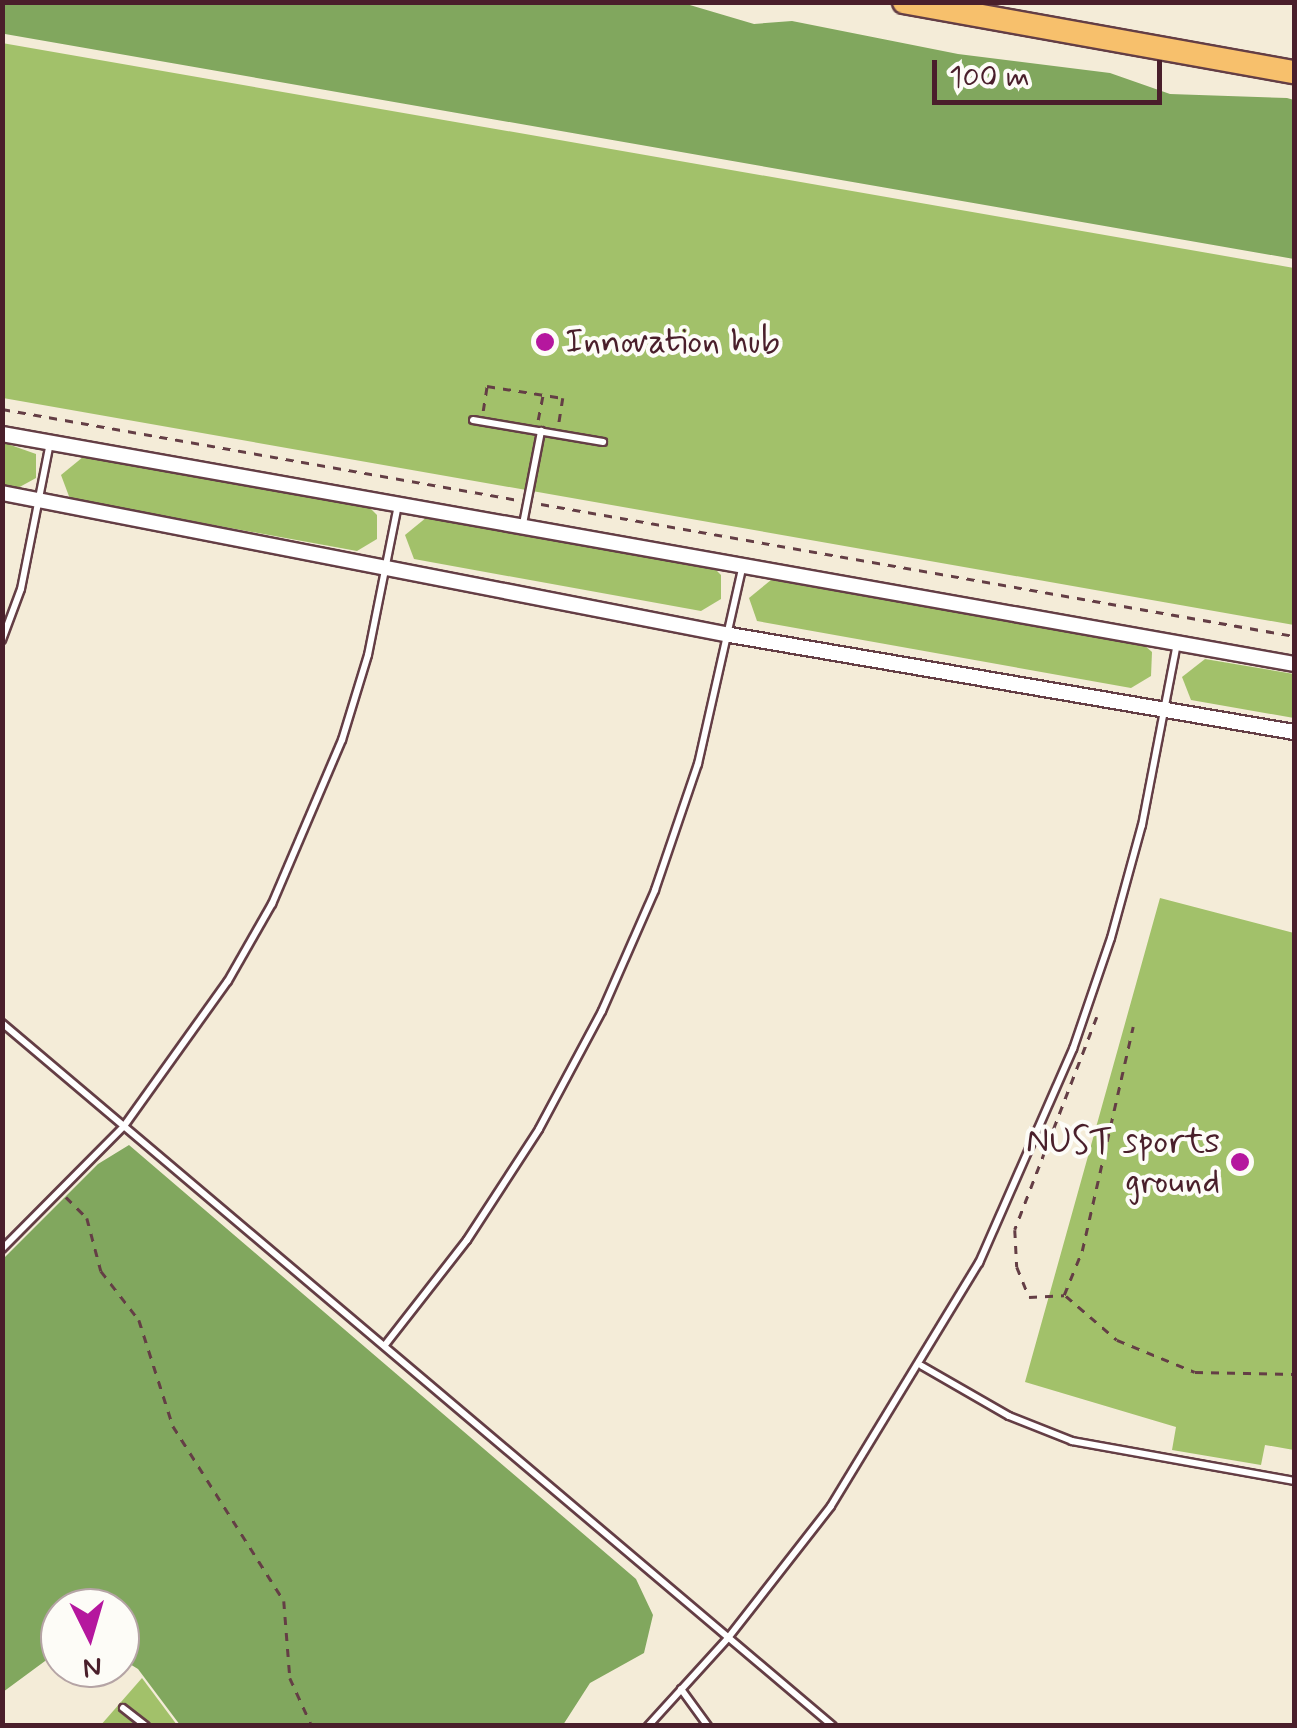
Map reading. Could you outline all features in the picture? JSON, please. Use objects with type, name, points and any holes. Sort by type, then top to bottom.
[{"type":"highway","points":[[904,2],[1294,72]]},
{"type":"street","points":[[2,434],[1294,664]]},
{"type":"street","points":[[2,493],[730,635],[996,676],[1294,732]]},
{"type":"lane","points":[[477,421],[603,442]]},
{"type":"lane","points":[[523,526],[541,431]]},
{"type":"lane","points":[[2,640],[42,500],[50,442]]},
{"type":"lane","points":[[2,1249],[124,1126],[228,981],[302,839],[342,740],[388,568],[398,504]]},
{"type":"lane","points":[[385,1345],[466,1240],[529,1144],[602,1011],[655,890],[698,764],[730,635],[743,563]]},
{"type":"lane","points":[[648,1726],[728,1638],[831,1506],[922,1366],[1012,1193],[1073,1049],[1121,900],[1166,710],[1177,643]]},
{"type":"lane","points":[[2,1023],[833,1726]]},
{"type":"lane","points":[[922,1366],[1010,1416],[1072,1441],[1294,1482]]},
{"type":"lane","points":[[681,1689],[708,1726]]},
{"type":"lane","points":[[124,1708],[146,1726]]},
{"type":"path","points":[[477,421],[488,386],[563,398],[557,434]]},
{"type":"path","points":[[2,409],[1294,636]]},
{"type":"path","points":[[1098,1015],[1016,1230],[1017,1266],[1029,1297],[1064,1295],[1117,1340],[1195,1372],[1294,1374]]},
{"type":"path","points":[[1064,1295],[1082,1251],[1133,1027]]},
{"type":"path","points":[[62,1192],[87,1218],[101,1272],[139,1320],[174,1426],[284,1601],[290,1678],[312,1726]]},
{"type":"green space","points":[[2,3],[683,3],[754,24],[792,21],[958,54],[1110,73],[1170,94],[1287,98],[1294,100],[1294,259],[5,34]]},
{"type":"green space","points":[[2,43],[1294,268],[1294,625],[3,398]]},
{"type":"green space","points":[[2,442],[36,454],[36,478],[16,489],[3,487]]},
{"type":"green space","points":[[83,457],[370,508],[377,515],[377,539],[357,551],[70,499],[61,475]]},
{"type":"green space","points":[[427,517],[714,568],[721,575],[721,599],[701,611],[414,559],[405,535]]},
{"type":"green space","points":[[771,580],[1144,645],[1152,652],[1151,676],[1131,688],[757,621],[749,598]]},
{"type":"green space","points":[[1205,659],[1294,674],[1294,718],[1191,700],[1182,677]]},
{"type":"green space","points":[[1160,898],[1294,933],[1294,1450],[1265,1445],[1261,1465],[1172,1450],[1176,1427],[1025,1382]]},
{"type":"green space","points":[[129,1145],[636,1579],[653,1615],[644,1653],[590,1683],[563,1725],[180,1725],[140,1672],[140,1588],[40,1588],[40,1665],[3,1692],[3,1259],[98,1164]]},
{"type":"green space","points":[[142,1678],[177,1725],[100,1726],[133,1688],[140,1688]]},
{"type":"place","name":"Innovation hub","points":[[545,342]]},
{"type":"place","name":"NUST sports ground","points":[[1240,1162]]}]
